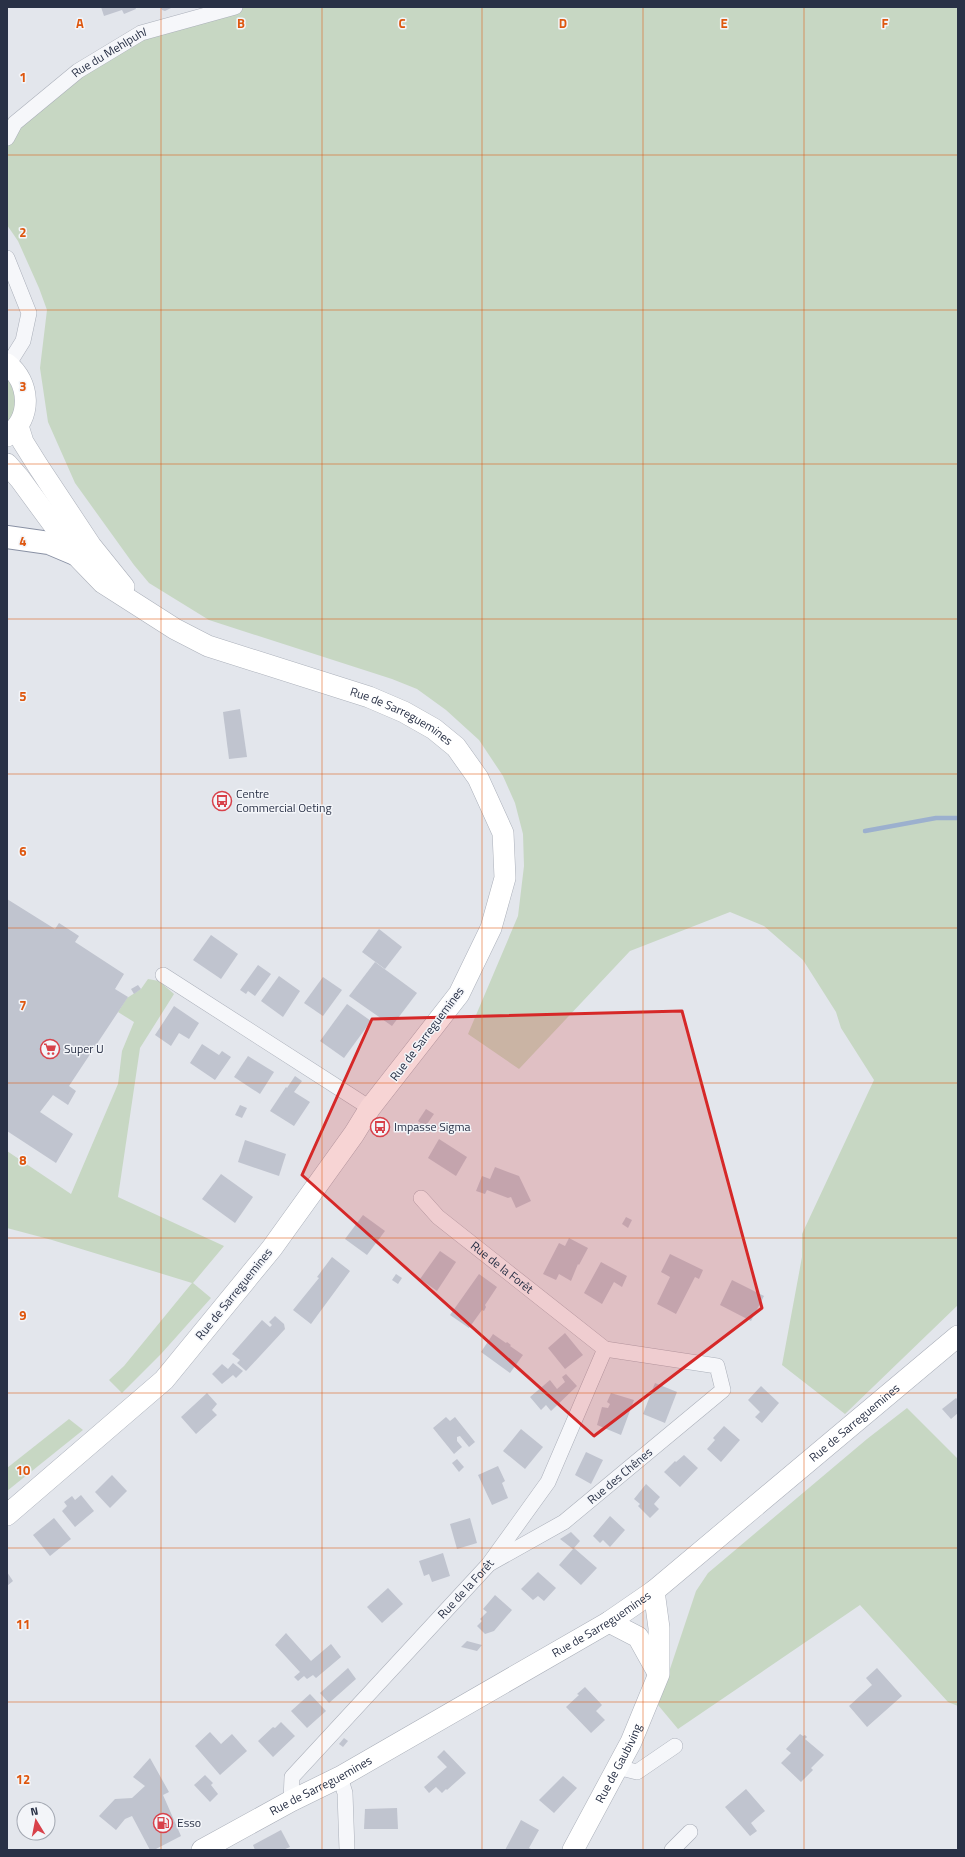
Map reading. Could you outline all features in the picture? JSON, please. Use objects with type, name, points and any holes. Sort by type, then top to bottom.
[{"type":"highway","points":[[7,537],[83,550]]},
{"type":"main road","points":[[8,364],[18,374],[24,387],[26,400],[24,414],[12,432],[23,442],[38,466],[83,550]]},
{"type":"main road","points":[[7,464],[83,550]]},
{"type":"main road","name":"Rue de Sarreguemines","points":[[7,1515],[164,1380],[272,1248],[354,1134],[370,1108],[459,994],[491,928],[505,878],[503,833],[481,785],[456,748],[434,729],[404,712],[369,697],[208,646],[174,629],[103,583],[83,550]]},
{"type":"main road","name":"Rue de Sarreguemines","points":[[210,1848],[291,1801],[340,1777],[609,1622],[654,1591],[958,1336]]},
{"type":"main road","points":[[654,1591],[659,1628],[659,1674]]},
{"type":"main road","points":[[609,1622],[638,1637],[659,1674]]},
{"type":"main road","name":"Rue de Gaubiving","points":[[573,1850],[631,1742],[659,1674]]},
{"type":"street","name":"Rue du Mehlpuhl","points":[[7,138],[15,123],[78,71],[141,33],[235,7]]},
{"type":"street","points":[[7,258],[29,313],[22,341],[8,364]]},
{"type":"street","points":[[163,976],[370,1108]]},
{"type":"street","name":"Rue de la Forêt","points":[[421,1198],[438,1217],[605,1348],[718,1366]]},
{"type":"street","name":"Rue de la Forêt","points":[[291,1801],[292,1777],[489,1564],[548,1482],[605,1348]]},
{"type":"street","name":"Rue des Chênes","points":[[489,1564],[564,1522],[723,1390],[718,1366]]},
{"type":"street","points":[[617,1768],[637,1772],[676,1746]]},
{"type":"street","points":[[340,1777],[345,1793],[347,1850]]},
{"type":"street","points":[[672,1850],[690,1832]]},
{"type":"highlighted area","points":[[682,1011],[762,1308],[594,1436],[302,1175],[372,1019]]},
{"type":"green space","points":[[243,7],[958,7],[958,1305],[845,1414],[782,1365],[802,1257],[802,1234],[874,1080],[841,1028],[836,1012],[803,960],[764,926],[730,912],[630,951],[519,1069],[468,1034],[518,916],[524,866],[523,834],[515,803],[503,776],[479,740],[446,710],[417,689],[392,679],[209,620],[149,583],[134,565],[75,483],[48,422],[40,368],[47,310],[18,241],[7,225],[7,138],[15,123],[128,44]]},
{"type":"green space","points":[[7,376],[18,401],[7,427]]},
{"type":"green space","points":[[148,979],[159,981],[174,994],[140,1048],[118,1197],[224,1246],[193,1283],[211,1298],[161,1354],[122,1393],[109,1380],[124,1366],[192,1283],[52,1240],[7,1228],[7,1151],[71,1194],[118,1084],[122,1051],[134,1022],[118,1012],[127,998],[141,989]]},
{"type":"green space","points":[[907,1408],[958,1459],[958,1706],[948,1702],[860,1605],[678,1729],[658,1705],[696,1591],[708,1573],[867,1439]]},
{"type":"green space","points":[[69,1419],[83,1430],[7,1491],[7,1468]]},
{"type":"building","points":[[101,7],[135,7],[136,9],[124,14],[122,10],[104,16]]},
{"type":"building","points":[[161,7],[173,7],[165,11],[162,10]]},
{"type":"building","points":[[240,709],[247,757],[229,759],[223,712]]},
{"type":"building","name":"Super U","points":[[7,899],[55,929],[59,923],[79,936],[75,942],[124,974],[115,989],[128,997],[69,1086],[76,1091],[68,1105],[53,1095],[40,1112],[73,1134],[56,1163],[7,1131]]},
{"type":"building","points":[[379,929],[402,947],[385,969],[362,952]]},
{"type":"building","points":[[211,935],[238,954],[221,979],[193,960]]},
{"type":"building","points":[[375,962],[417,993],[392,1026],[349,996]]},
{"type":"building","points":[[258,965],[271,974],[255,996],[248,991],[246,994],[240,990]]},
{"type":"building","points":[[279,976],[300,991],[283,1017],[261,1001]]},
{"type":"building","points":[[323,977],[342,990],[323,1016],[304,1003]]},
{"type":"building","points":[[138,985],[141,989],[134,994],[131,989]]},
{"type":"building","points":[[347,1004],[371,1021],[344,1058],[320,1041]]},
{"type":"building","points":[[174,1006],[199,1023],[189,1039],[179,1033],[171,1046],[155,1035]]},
{"type":"building","points":[[202,1044],[219,1055],[222,1051],[231,1057],[215,1080],[190,1063]]},
{"type":"building","points":[[248,1056],[274,1072],[260,1094],[234,1077]]},
{"type":"building","points":[[295,1076],[302,1081],[294,1092],[310,1102],[294,1126],[270,1111]]},
{"type":"building","points":[[240,1105],[247,1108],[242,1118],[235,1115]]},
{"type":"building","points":[[426,1109],[434,1114],[425,1127],[418,1121]]},
{"type":"building","points":[[439,1139],[467,1157],[456,1176],[428,1158]]},
{"type":"building","points":[[245,1140],[286,1154],[279,1176],[238,1162]]},
{"type":"building","points":[[495,1167],[519,1176],[531,1201],[516,1208],[511,1197],[508,1198],[487,1190],[485,1194],[476,1191],[482,1176],[490,1179]]},
{"type":"building","points":[[221,1174],[253,1197],[235,1223],[202,1199]]},
{"type":"building","points":[[363,1215],[385,1231],[367,1255],[345,1239]]},
{"type":"building","points":[[626,1217],[632,1220],[628,1228],[622,1224]]},
{"type":"building","points":[[569,1238],[588,1248],[579,1265],[578,1264],[571,1281],[559,1274],[556,1280],[543,1274],[559,1243],[565,1246]]},
{"type":"building","points":[[440,1251],[456,1262],[437,1291],[420,1279]]},
{"type":"building","points":[[670,1254],[703,1270],[699,1279],[695,1277],[676,1314],[657,1304],[670,1277],[661,1272]]},
{"type":"building","points":[[332,1257],[350,1271],[311,1324],[293,1310],[319,1278],[317,1277]]},
{"type":"building","points":[[601,1262],[627,1276],[622,1287],[614,1282],[602,1304],[584,1293]]},
{"type":"building","points":[[396,1274],[402,1278],[398,1284],[392,1280]]},
{"type":"building","points":[[479,1274],[497,1287],[485,1305],[486,1307],[484,1311],[482,1310],[469,1328],[450,1315]]},
{"type":"building","points":[[732,1280],[764,1296],[751,1321],[720,1305]]},
{"type":"building","points":[[275,1316],[284,1324],[285,1329],[246,1371],[237,1363],[240,1360],[232,1354],[262,1320],[270,1327],[272,1325],[269,1322]]},
{"type":"building","points":[[565,1333],[583,1355],[565,1369],[548,1348]]},
{"type":"building","points":[[493,1334],[506,1343],[507,1342],[511,1345],[510,1346],[523,1355],[510,1373],[481,1352]]},
{"type":"building","points":[[233,1363],[243,1371],[236,1378],[233,1375],[222,1384],[212,1374],[222,1364],[228,1369]]},
{"type":"building","points":[[566,1374],[577,1386],[551,1411],[546,1405],[541,1410],[530,1397],[550,1380],[557,1389],[565,1382],[562,1377]]},
{"type":"building","points":[[655,1383],[677,1392],[665,1423],[643,1414]]},
{"type":"building","points":[[761,1386],[779,1403],[762,1423],[755,1417],[760,1412],[748,1400]]},
{"type":"building","points":[[207,1393],[217,1404],[212,1410],[217,1415],[196,1434],[181,1417]]},
{"type":"building","points":[[611,1393],[634,1400],[621,1435],[597,1425],[602,1407],[608,1408],[610,1404],[607,1402]]},
{"type":"building","points":[[956,1398],[958,1400],[958,1413],[951,1419],[942,1409]]},
{"type":"building","points":[[446,1417],[450,1421],[455,1417],[475,1442],[469,1447],[460,1436],[457,1437],[457,1441],[462,1447],[454,1454],[433,1428]]},
{"type":"building","points":[[724,1426],[740,1440],[721,1462],[707,1449],[715,1440],[713,1438]]},
{"type":"building","points":[[521,1429],[543,1447],[525,1469],[503,1451]]},
{"type":"building","points":[[586,1452],[603,1460],[591,1484],[575,1475]]},
{"type":"building","points":[[684,1455],[698,1468],[680,1487],[664,1472],[675,1461],[676,1462]]},
{"type":"building","points":[[457,1459],[464,1467],[459,1472],[452,1463]]},
{"type":"building","points":[[498,1466],[505,1481],[502,1483],[508,1498],[492,1505],[478,1475]]},
{"type":"building","points":[[112,1475],[127,1491],[110,1508],[95,1492]]},
{"type":"building","points":[[646,1484],[660,1497],[654,1504],[659,1509],[650,1518],[638,1506],[640,1504],[634,1499]]},
{"type":"building","points":[[81,1495],[94,1511],[75,1527],[62,1511],[67,1506],[64,1502],[72,1496],[75,1500]]},
{"type":"building","points":[[610,1516],[625,1530],[610,1547],[603,1540],[600,1543],[593,1536]]},
{"type":"building","points":[[54,1518],[71,1539],[50,1556],[33,1535]]},
{"type":"building","points":[[470,1518],[477,1543],[457,1549],[450,1524]]},
{"type":"building","points":[[571,1532],[580,1541],[574,1548],[597,1568],[581,1585],[559,1565],[573,1549],[560,1539]]},
{"type":"building","points":[[443,1553],[450,1576],[432,1582],[429,1574],[424,1576],[419,1561]]},
{"type":"building","points":[[7,1572],[13,1581],[7,1586]]},
{"type":"building","points":[[538,1572],[556,1588],[544,1601],[538,1596],[533,1600],[521,1589]]},
{"type":"building","points":[[388,1588],[403,1604],[382,1623],[367,1607]]},
{"type":"building","points":[[495,1595],[512,1610],[494,1631],[485,1634],[477,1626],[482,1621],[480,1619],[487,1612],[483,1609]]},
{"type":"building","points":[[286,1633],[311,1661],[331,1644],[341,1657],[316,1678],[313,1675],[307,1679],[304,1676],[298,1681],[294,1677],[300,1672],[275,1645]]},
{"type":"building","points":[[467,1641],[482,1645],[477,1651],[461,1647]]},
{"type":"building","points":[[348,1668],[356,1679],[329,1703],[320,1693]]},
{"type":"building","points":[[877,1668],[902,1696],[867,1727],[849,1706],[872,1685],[866,1678]]},
{"type":"building","points":[[585,1687],[602,1705],[596,1711],[605,1720],[591,1733],[566,1707]]},
{"type":"building","points":[[310,1694],[326,1711],[307,1728],[291,1711]]},
{"type":"building","points":[[281,1722],[295,1736],[273,1757],[258,1741],[273,1727],[275,1728]]},
{"type":"building","points":[[210,1732],[221,1744],[232,1734],[247,1751],[220,1775],[195,1746]]},
{"type":"building","points":[[800,1734],[803,1736],[805,1735],[807,1737],[805,1739],[824,1755],[811,1768],[813,1770],[801,1782],[781,1763],[791,1753],[786,1749]]},
{"type":"building","points":[[344,1738],[348,1741],[343,1747],[339,1744]]},
{"type":"building","points":[[444,1750],[466,1773],[442,1793],[436,1787],[429,1793],[424,1787],[447,1767],[437,1757]]},
{"type":"building","points":[[150,1758],[169,1792],[163,1795],[181,1836],[154,1850],[150,1850],[132,1816],[125,1819],[116,1830],[99,1816],[115,1799],[132,1798],[145,1786],[133,1777]]},
{"type":"building","points":[[205,1775],[213,1783],[211,1785],[218,1794],[210,1802],[194,1785]]},
{"type":"building","points":[[563,1776],[577,1788],[554,1813],[539,1800]]},
{"type":"building","points":[[746,1789],[765,1811],[751,1823],[757,1831],[750,1836],[725,1807]]},
{"type":"building","points":[[397,1808],[398,1829],[364,1829],[365,1809]]},
{"type":"building","points":[[521,1820],[539,1830],[529,1848],[533,1850],[505,1850]]},
{"type":"building","points":[[281,1830],[290,1847],[283,1850],[255,1850],[253,1845]]},
{"type":"waterway","points":[[865,831],[936,818],[958,818]]},
{"type":"place","name":"Centre Commercial Oeting","points":[[222,801]]},
{"type":"place","name":"Super U","points":[[50,1049]]},
{"type":"place","name":"Impasse Sigma","points":[[380,1127]]},
{"type":"place","name":"Esso","points":[[163,1823]]}]
